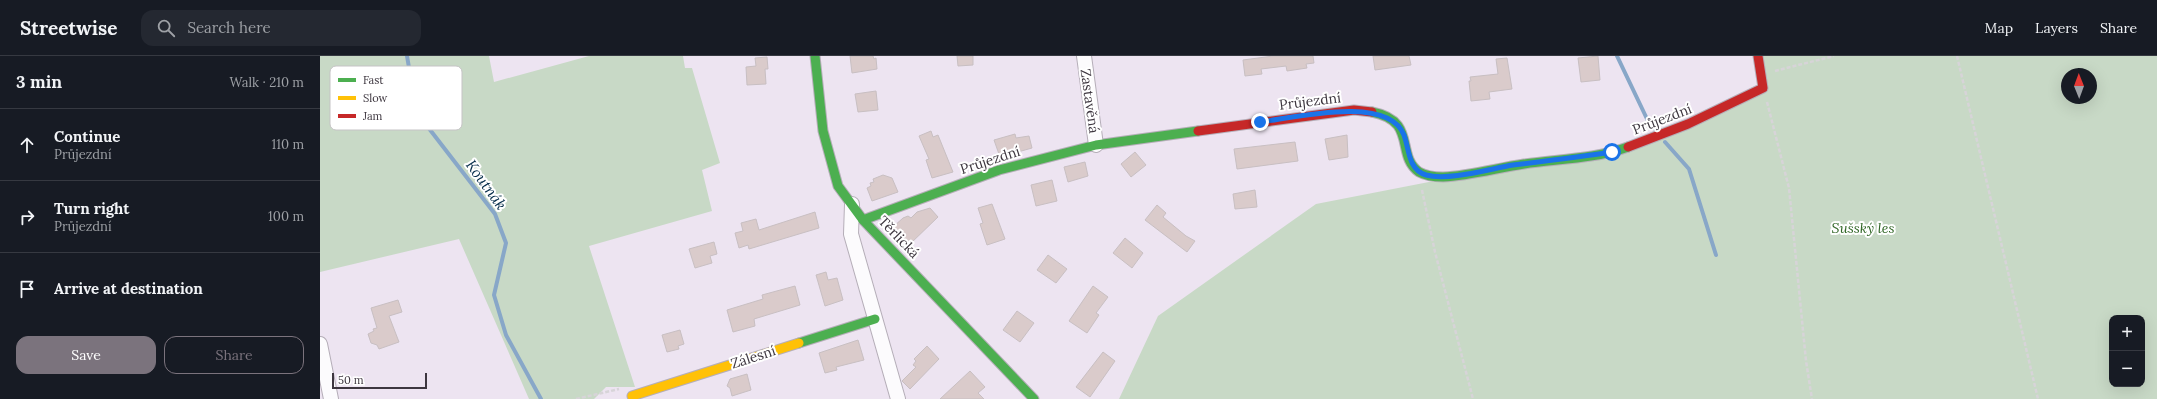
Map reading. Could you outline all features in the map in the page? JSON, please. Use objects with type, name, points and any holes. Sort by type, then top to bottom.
[{"type":"street","name":"Těrlická","points":[[815,56],[823,131],[838,186],[863,220],[1034,399]]},
{"type":"street","name":"Zastavěná","points":[[1084,56],[1096,145]]},
{"type":"street","points":[[1758,56],[1763,88]]},
{"type":"street","name":"Průjezdní","points":[[863,220],[999,170],[1096,145],[1354,110],[1384,116],[1394,121],[1404,136],[1408,154],[1414,167],[1425,175],[1437,176],[1478,172],[1612,152],[1669,133],[1723,110],[1763,88]]},
{"type":"street","points":[[852,204],[851,234],[898,399]]},
{"type":"street","name":"Zálesní","points":[[632,396],[875,319]]},
{"type":"street","points":[[320,344],[331,399]]},
{"type":"path","points":[[1760,74],[1834,56]]},
{"type":"path","points":[[1957,56],[2038,399]]},
{"type":"path","points":[[1763,88],[1789,188],[1806,361],[1812,399]]},
{"type":"path","points":[[1425,175],[1422,190],[1432,236],[1474,399]]},
{"type":"path","points":[[576,399],[629,387],[632,396]]},
{"type":"green space","points":[[320,56],[489,56],[494,82],[589,56],[683,56],[685,68],[692,68],[720,163],[702,170],[712,211],[589,246],[635,387],[606,387],[594,399],[529,399],[459,239],[320,272]]},
{"type":"green space","name":"Sušský les","points":[[1763,56],[2157,56],[2157,399],[1119,399],[1158,316],[1316,204],[1511,166],[1612,152],[1763,88]]},
{"type":"building","points":[[850,56],[873,56],[874,59],[876,58],[877,69],[852,73]]},
{"type":"building","points":[[957,56],[973,56],[973,65],[958,66]]},
{"type":"building","points":[[1273,56],[1313,56],[1314,63],[1306,64],[1307,68],[1287,71],[1286,66],[1261,69],[1262,74],[1245,76],[1243,60]]},
{"type":"building","points":[[1373,56],[1409,56],[1411,65],[1375,70]]},
{"type":"building","points":[[1598,56],[1600,80],[1581,82],[1578,58]]},
{"type":"building","points":[[767,57],[768,69],[765,69],[766,84],[747,85],[746,67],[756,66],[755,58]]},
{"type":"building","points":[[1507,58],[1512,89],[1489,92],[1490,99],[1471,101],[1470,77],[1498,74],[1496,59]]},
{"type":"building","points":[[876,91],[878,110],[858,112],[855,94]]},
{"type":"building","points":[[931,131],[933,137],[938,135],[953,172],[932,178],[926,160],[929,159],[919,136]]},
{"type":"building","points":[[1015,134],[1016,138],[1029,136],[1032,148],[1000,157],[994,140]]},
{"type":"building","points":[[1347,135],[1348,157],[1329,160],[1325,139]]},
{"type":"building","points":[[1295,142],[1298,161],[1237,169],[1234,149]]},
{"type":"building","points":[[1135,152],[1146,165],[1131,177],[1121,164]]},
{"type":"building","points":[[1085,162],[1088,176],[1068,182],[1064,167]]},
{"type":"building","points":[[883,175],[892,178],[898,192],[872,201],[867,188],[871,186],[870,183],[874,182],[873,179]]},
{"type":"building","points":[[1052,180],[1057,201],[1036,206],[1031,185]]},
{"type":"building","points":[[1255,190],[1257,207],[1235,209],[1233,194]]},
{"type":"building","points":[[992,204],[1005,239],[987,245],[980,224],[983,223],[978,208]]},
{"type":"building","points":[[1157,205],[1166,213],[1163,217],[1186,236],[1195,241],[1187,252],[1145,220]]},
{"type":"building","points":[[930,208],[938,217],[910,244],[893,227],[903,218],[908,216],[911,218],[917,212]]},
{"type":"building","points":[[815,212],[819,228],[749,249],[748,245],[739,248],[735,233],[743,231],[741,223],[756,219],[759,230]]},
{"type":"building","points":[[1125,238],[1143,253],[1132,268],[1113,253]]},
{"type":"building","points":[[714,242],[717,254],[710,256],[712,263],[695,268],[689,249]]},
{"type":"building","points":[[1048,255],[1067,269],[1056,283],[1037,270]]},
{"type":"building","points":[[826,272],[828,280],[837,278],[843,300],[825,306],[816,275]]},
{"type":"building","points":[[795,286],[800,305],[754,319],[755,326],[733,332],[727,310],[763,299],[762,295]]},
{"type":"building","points":[[1093,286],[1108,297],[1096,313],[1099,315],[1087,333],[1069,321]]},
{"type":"building","points":[[398,300],[402,312],[389,316],[399,342],[379,349],[377,345],[371,343],[368,334],[374,331],[373,329],[377,328],[371,308]]},
{"type":"building","points":[[1017,311],[1034,323],[1020,342],[1003,330]]},
{"type":"building","points":[[680,330],[684,344],[678,346],[679,349],[667,352],[662,335]]},
{"type":"building","points":[[858,340],[864,360],[836,367],[837,370],[825,373],[819,353]]},
{"type":"building","points":[[927,346],[939,359],[910,389],[902,381],[916,367],[913,365],[916,361],[914,359]]},
{"type":"building","points":[[1103,352],[1115,361],[1090,397],[1076,387]]},
{"type":"building","points":[[970,371],[985,387],[978,393],[984,399],[940,399]]},
{"type":"building","points":[[747,374],[751,390],[732,396],[730,388],[727,386],[730,379]]},
{"type":"waterway","name":"Koutnák","points":[[407,56],[409,66]]},
{"type":"waterway","points":[[1617,56],[1648,121],[1656,130]]},
{"type":"waterway","name":"Koutnák","points":[[430,130],[495,214],[506,243],[494,295],[506,335],[541,399]]},
{"type":"waterway","points":[[1665,142],[1689,169],[1716,255]]},
{"type":"traffic: fast","points":[[815,56],[823,131],[838,186],[863,220],[1034,399]]},
{"type":"traffic: fast","points":[[1372,112],[1386,116],[1395,123],[1401,130],[1408,157],[1412,165],[1419,172],[1433,176],[1443,177],[1463,175],[1524,164],[1603,154],[1628,147]]},
{"type":"traffic: fast","points":[[863,220],[999,170],[1096,145],[1198,131]]},
{"type":"traffic: fast","points":[[799,343],[875,319]]},
{"type":"traffic: slow","points":[[632,396],[799,343]]},
{"type":"traffic: jam","points":[[1628,147],[1688,124],[1763,88],[1758,56]]},
{"type":"traffic: jam","points":[[1198,131],[1354,110],[1372,112]]},
{"type":"route","points":[[1260,122],[1354,110],[1368,111],[1384,116],[1394,121],[1401,128],[1408,154],[1414,167],[1425,175],[1437,176],[1478,172],[1612,152]]}]
